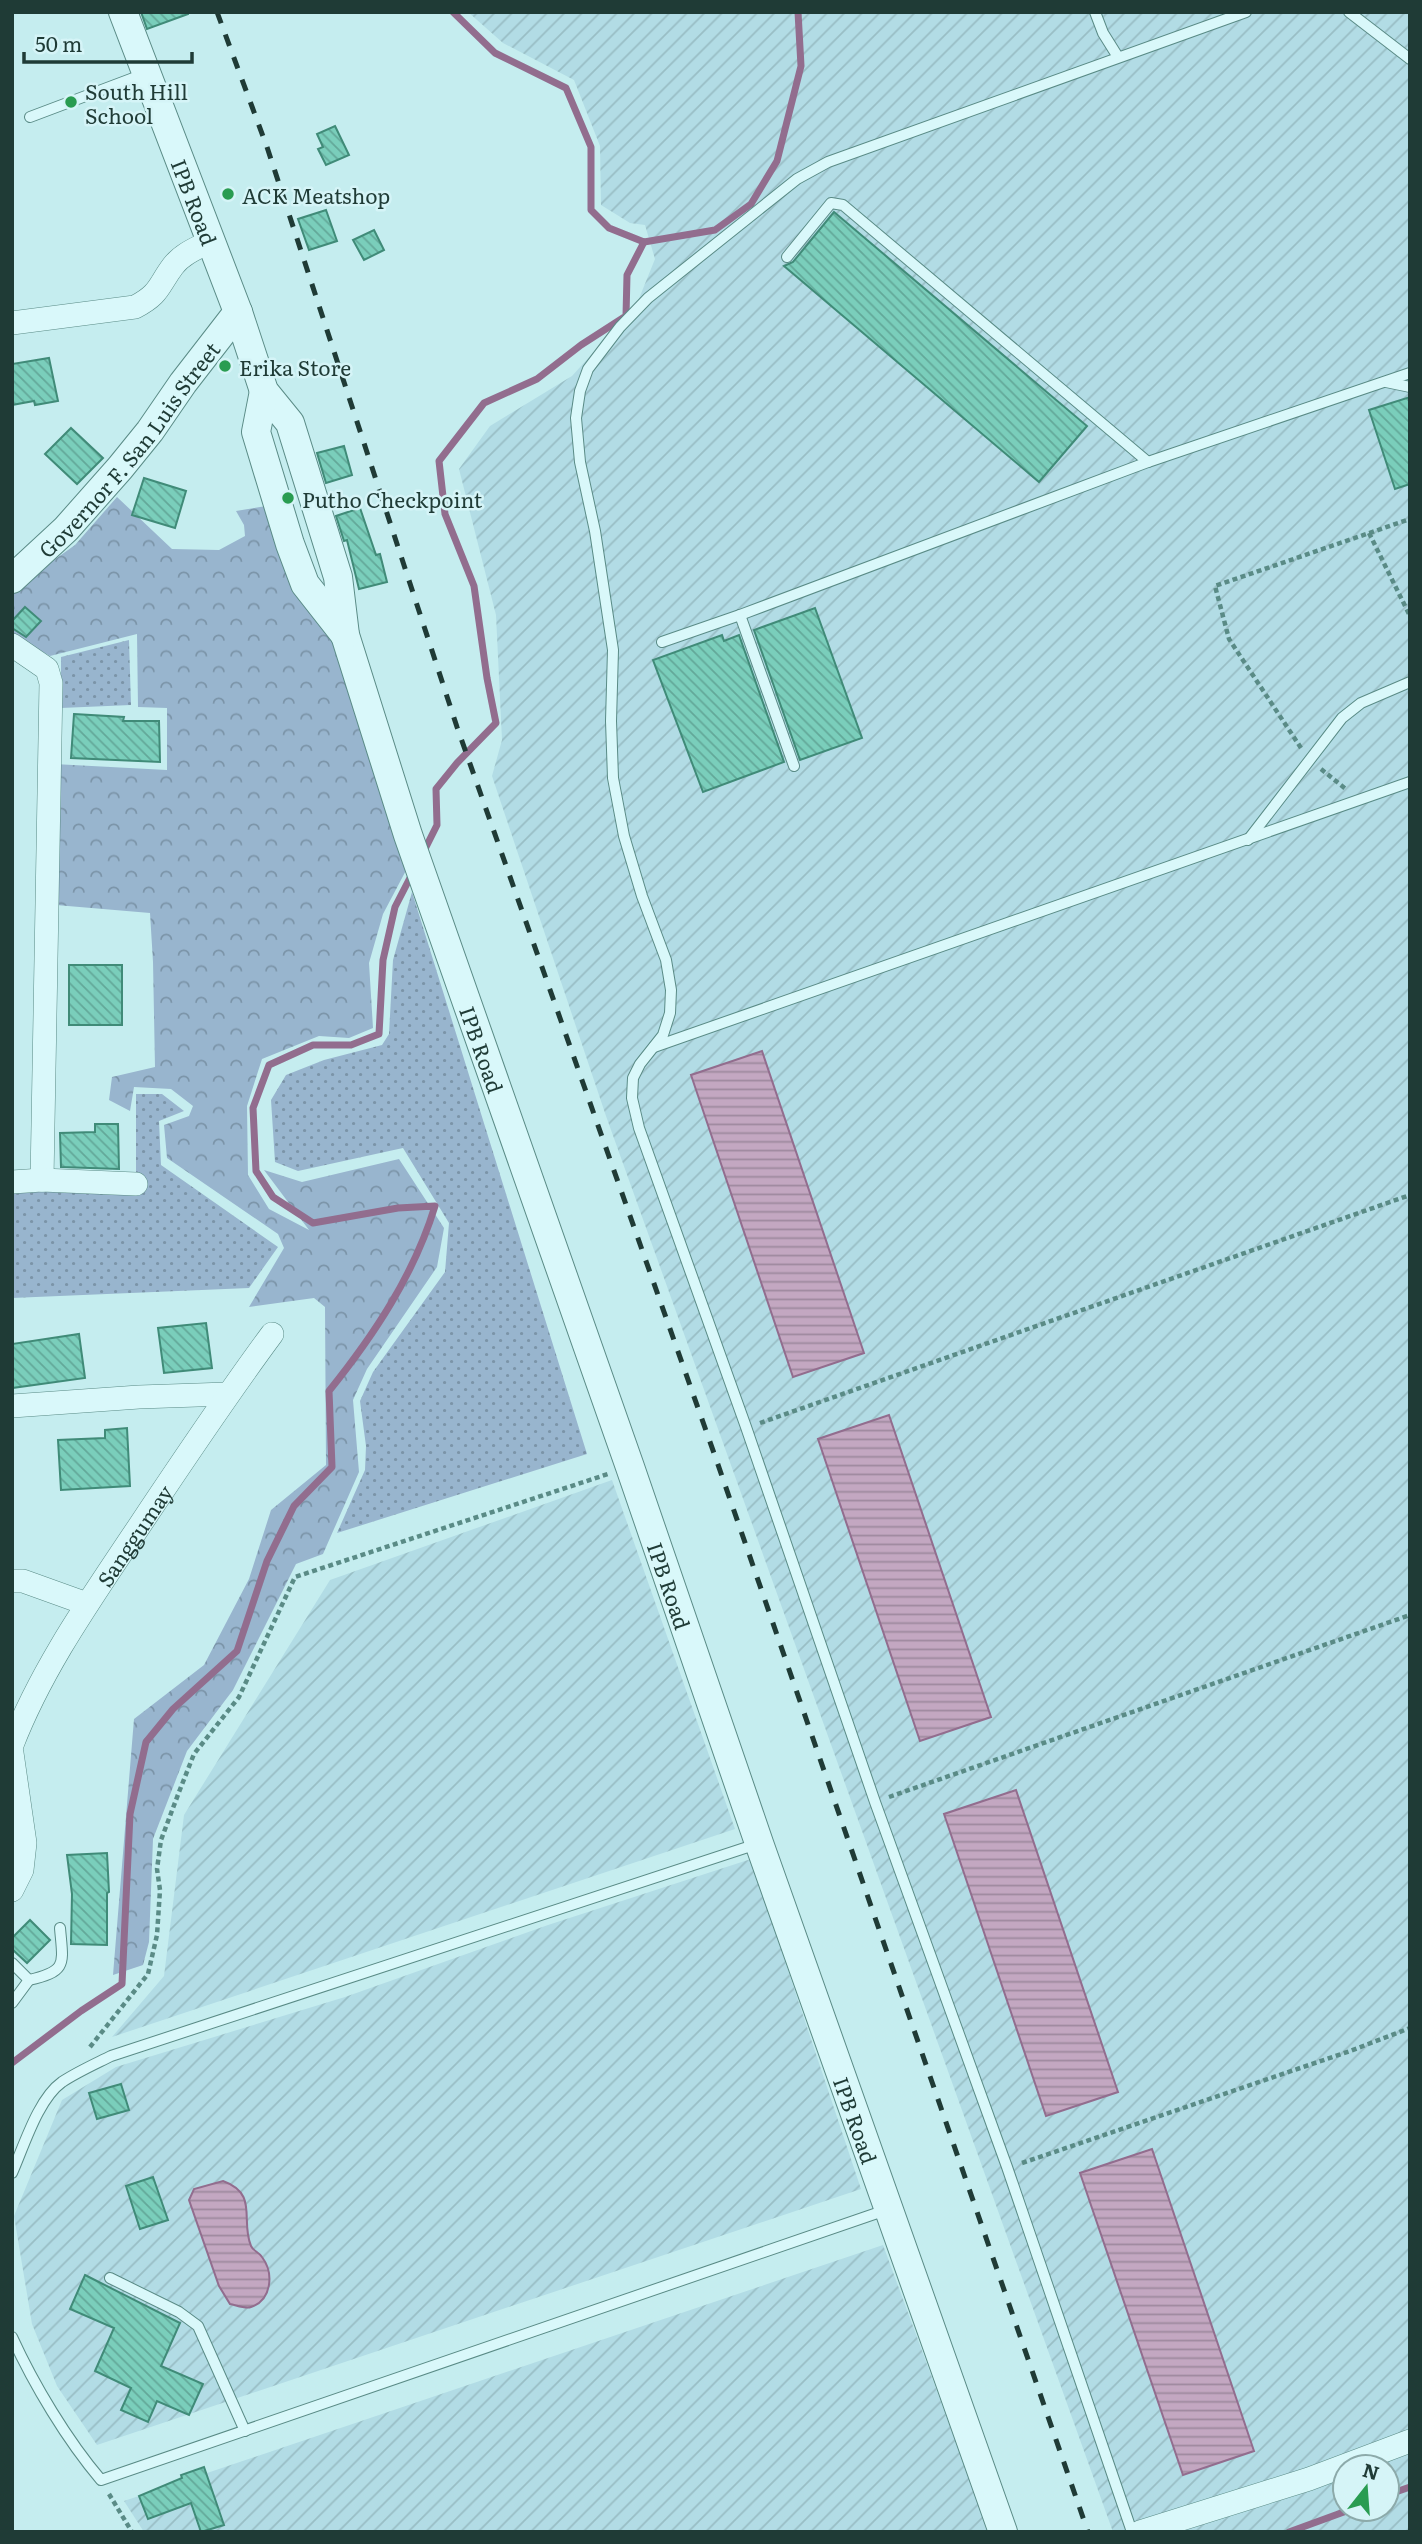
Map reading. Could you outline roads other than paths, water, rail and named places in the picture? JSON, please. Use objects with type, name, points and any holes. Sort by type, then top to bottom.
[{"type":"street","name":"IPB Road","points":[[123,12],[238,312],[264,391],[256,432],[290,544],[305,584],[345,635],[445,944],[1003,2532]]},
{"type":"street","points":[[12,323],[135,307],[153,298],[174,265],[189,252],[211,241]]},
{"type":"street","name":"Governor F. San Luis Street","points":[[12,579],[66,528],[120,468],[238,312]]},
{"type":"street","points":[[12,645],[47,669],[51,683],[42,1180]]},
{"type":"street","points":[[12,1182],[42,1180],[136,1184]]},
{"type":"street","name":"Sanggumay","points":[[12,1745],[29,1702],[87,1604],[227,1394],[272,1334]]},
{"type":"street","points":[[12,1406],[139,1396],[227,1394]]},
{"type":"street","points":[[12,1581],[23,1581],[87,1604]]},
{"type":"street","points":[[12,1753],[25,1843],[22,1870],[12,1890]]},
{"type":"street","points":[[1140,2532],[1309,2479],[1410,2441]]},
{"type":"lane","points":[[1095,12],[1102,33],[1118,57]]},
{"type":"lane","points":[[1132,2532],[1007,2167],[875,1802],[644,1141],[632,1098],[633,1078],[640,1063],[663,1035],[670,1013],[671,990],[666,960],[642,896],[624,836],[613,778],[611,721],[614,672],[611,624],[580,463],[576,418],[587,369],[620,327],[648,298],[797,179],[828,162],[1246,12]]},
{"type":"lane","points":[[1349,12],[1410,59]]},
{"type":"lane","points":[[30,117],[147,73]]},
{"type":"lane","points":[[787,257],[831,202],[843,205],[1148,462]]},
{"type":"lane","points":[[662,642],[1148,462],[1410,373]]},
{"type":"lane","points":[[1386,382],[1410,387]]},
{"type":"lane","points":[[740,615],[794,766]]},
{"type":"lane","points":[[1248,840],[1342,718],[1361,703],[1410,682]]},
{"type":"lane","points":[[654,1047],[1410,782]]},
{"type":"lane","points":[[12,2173],[48,2098],[61,2083],[111,2056],[759,1843]]},
{"type":"lane","points":[[12,2003],[29,1980],[58,1969],[63,1964],[60,1928]]},
{"type":"lane","points":[[12,1963],[29,1980]]},
{"type":"lane","points":[[12,2337],[29,2374],[71,2437],[79,2454],[101,2480],[889,2209]]},
{"type":"lane","points":[[110,2278],[178,2312],[198,2326],[245,2431]]},
{"type":"waterway","points":[[453,12],[495,53],[566,88],[591,147],[591,210],[609,228],[644,242],[715,230],[751,204],[777,161],[801,66],[798,12]]},
{"type":"waterway","points":[[423,853],[437,825],[436,789],[496,723],[474,586],[445,514],[439,461],[484,403],[537,379],[581,345],[626,316],[627,275],[644,242]]},
{"type":"waterway","points":[[12,2063],[122,1984],[130,1814],[146,1742],[173,1709],[237,1651],[267,1561],[294,1506],[332,1467],[329,1391],[362,1348],[391,1303],[416,1256],[435,1206],[398,1208],[313,1223],[273,1197],[256,1171],[253,1108],[269,1065],[313,1045],[351,1045],[379,1034],[383,960],[395,907],[413,872]]},
{"type":"waterway","points":[[1401,2490],[1410,2487]]},
{"type":"waterway","points":[[1289,2532],[1331,2517]]},
{"type":"railway","points":[[217,12],[267,147],[457,727],[715,1456],[1088,2532]]},
{"type":"place","name":"South Hill School","points":[[71,102]]},
{"type":"place","name":"ACK Meatshop","points":[[228,194]]},
{"type":"place","name":"Erika Store","points":[[225,366]]},
{"type":"place","name":"Putho Checkpoint","points":[[288,498]]}]
